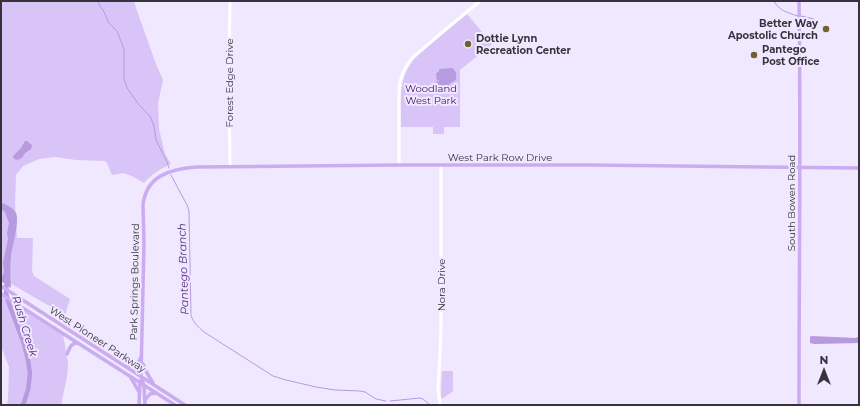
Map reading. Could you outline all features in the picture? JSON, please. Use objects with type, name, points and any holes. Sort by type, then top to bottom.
[{"type":"main road","name":"South Bowen Road","points":[[799,1],[799,405]]},
{"type":"main road","name":"West Park Row Drive","points":[[148,188],[151,183],[158,178],[178,169],[196,166],[605,165],[859,168]]},
{"type":"main road","name":"Park Springs Boulevard","points":[[139,405],[139,382],[142,361],[144,244],[143,205],[148,188]]},
{"type":"main road","name":"West Pioneer Parkway","points":[[1,286],[185,405]]},
{"type":"main road","name":"West Pioneer Parkway","points":[[1,294],[175,405]]},
{"type":"main road","points":[[67,354],[72,344],[77,342]]},
{"type":"main road","points":[[126,366],[137,365],[142,356]]},
{"type":"main road","points":[[142,361],[147,374],[155,385]]},
{"type":"main road","points":[[129,376],[139,392]]},
{"type":"main road","name":"Park Springs Boulevard","points":[[141,376],[144,386],[145,405]]},
{"type":"main road","points":[[145,400],[150,394],[156,393]]},
{"type":"street","name":"Forest Edge Drive","points":[[230,1],[230,166]]},
{"type":"street","points":[[399,165],[399,93],[403,72],[414,56],[480,1]]},
{"type":"street","name":"Nora Drive","points":[[440,165],[441,326],[438,388],[440,405]]},
{"type":"green space","points":[[1,1],[134,1],[163,80],[158,103],[159,129],[165,154],[171,164],[156,172],[144,183],[123,173],[112,175],[105,161],[76,160],[55,157],[39,159],[23,166],[16,175],[15,203],[17,238],[33,238],[32,271],[34,276],[70,299],[65,315],[1,278]]},
{"type":"green space","name":"Woodland West Park","points":[[467,14],[492,44],[460,70],[460,127],[444,127],[444,134],[433,134],[433,127],[401,127],[401,97],[403,80],[406,71],[418,55]]},
{"type":"green space","points":[[1,297],[63,334],[68,364],[67,377],[61,405],[7,405],[9,367],[1,346]]},
{"type":"green space","points":[[442,371],[453,371],[453,391],[442,399],[441,396]]},
{"type":"shaded area","points":[[452,68],[456,73],[456,80],[449,84],[449,89],[445,91],[444,87],[437,86],[436,82],[439,80],[437,81],[436,73],[439,72],[439,69]]},
{"type":"shaded area","points":[[25,141],[32,145],[31,149],[25,153],[22,158],[16,160],[13,157]]},
{"type":"shaded area","points":[[1,202],[14,210],[17,217],[11,256],[11,288],[1,281],[4,272],[3,263],[8,239],[7,233],[9,223],[5,212],[1,209]]},
{"type":"shaded area","points":[[811,336],[857,337],[859,338],[859,343],[814,344],[810,343]]},
{"type":"waterway","name":"Pantego Branch","points":[[98,1],[109,23],[117,31],[124,49],[124,78],[127,88],[139,105],[150,116],[154,126],[156,140],[169,168]]},
{"type":"waterway","points":[[774,1],[781,9],[798,16]]},
{"type":"waterway","points":[[801,16],[814,19]]},
{"type":"waterway","name":"Pantego Branch","points":[[171,175],[189,211],[191,316],[198,327],[273,376],[316,387],[365,392],[376,399],[386,401]]},
{"type":"waterway","name":"Rush Creek","points":[[7,280],[6,293],[24,344],[30,374],[28,390],[23,405]]},
{"type":"waterway","name":"Pantego Branch","points":[[390,401],[420,398],[430,405]]},
{"type":"place","name":"Better Way Apostolic Church","points":[[826,29]]},
{"type":"place","name":"Dottie Lynn Recreation Center","points":[[468,44]]},
{"type":"place","name":"Pantego Post Office","points":[[754,55]]}]
